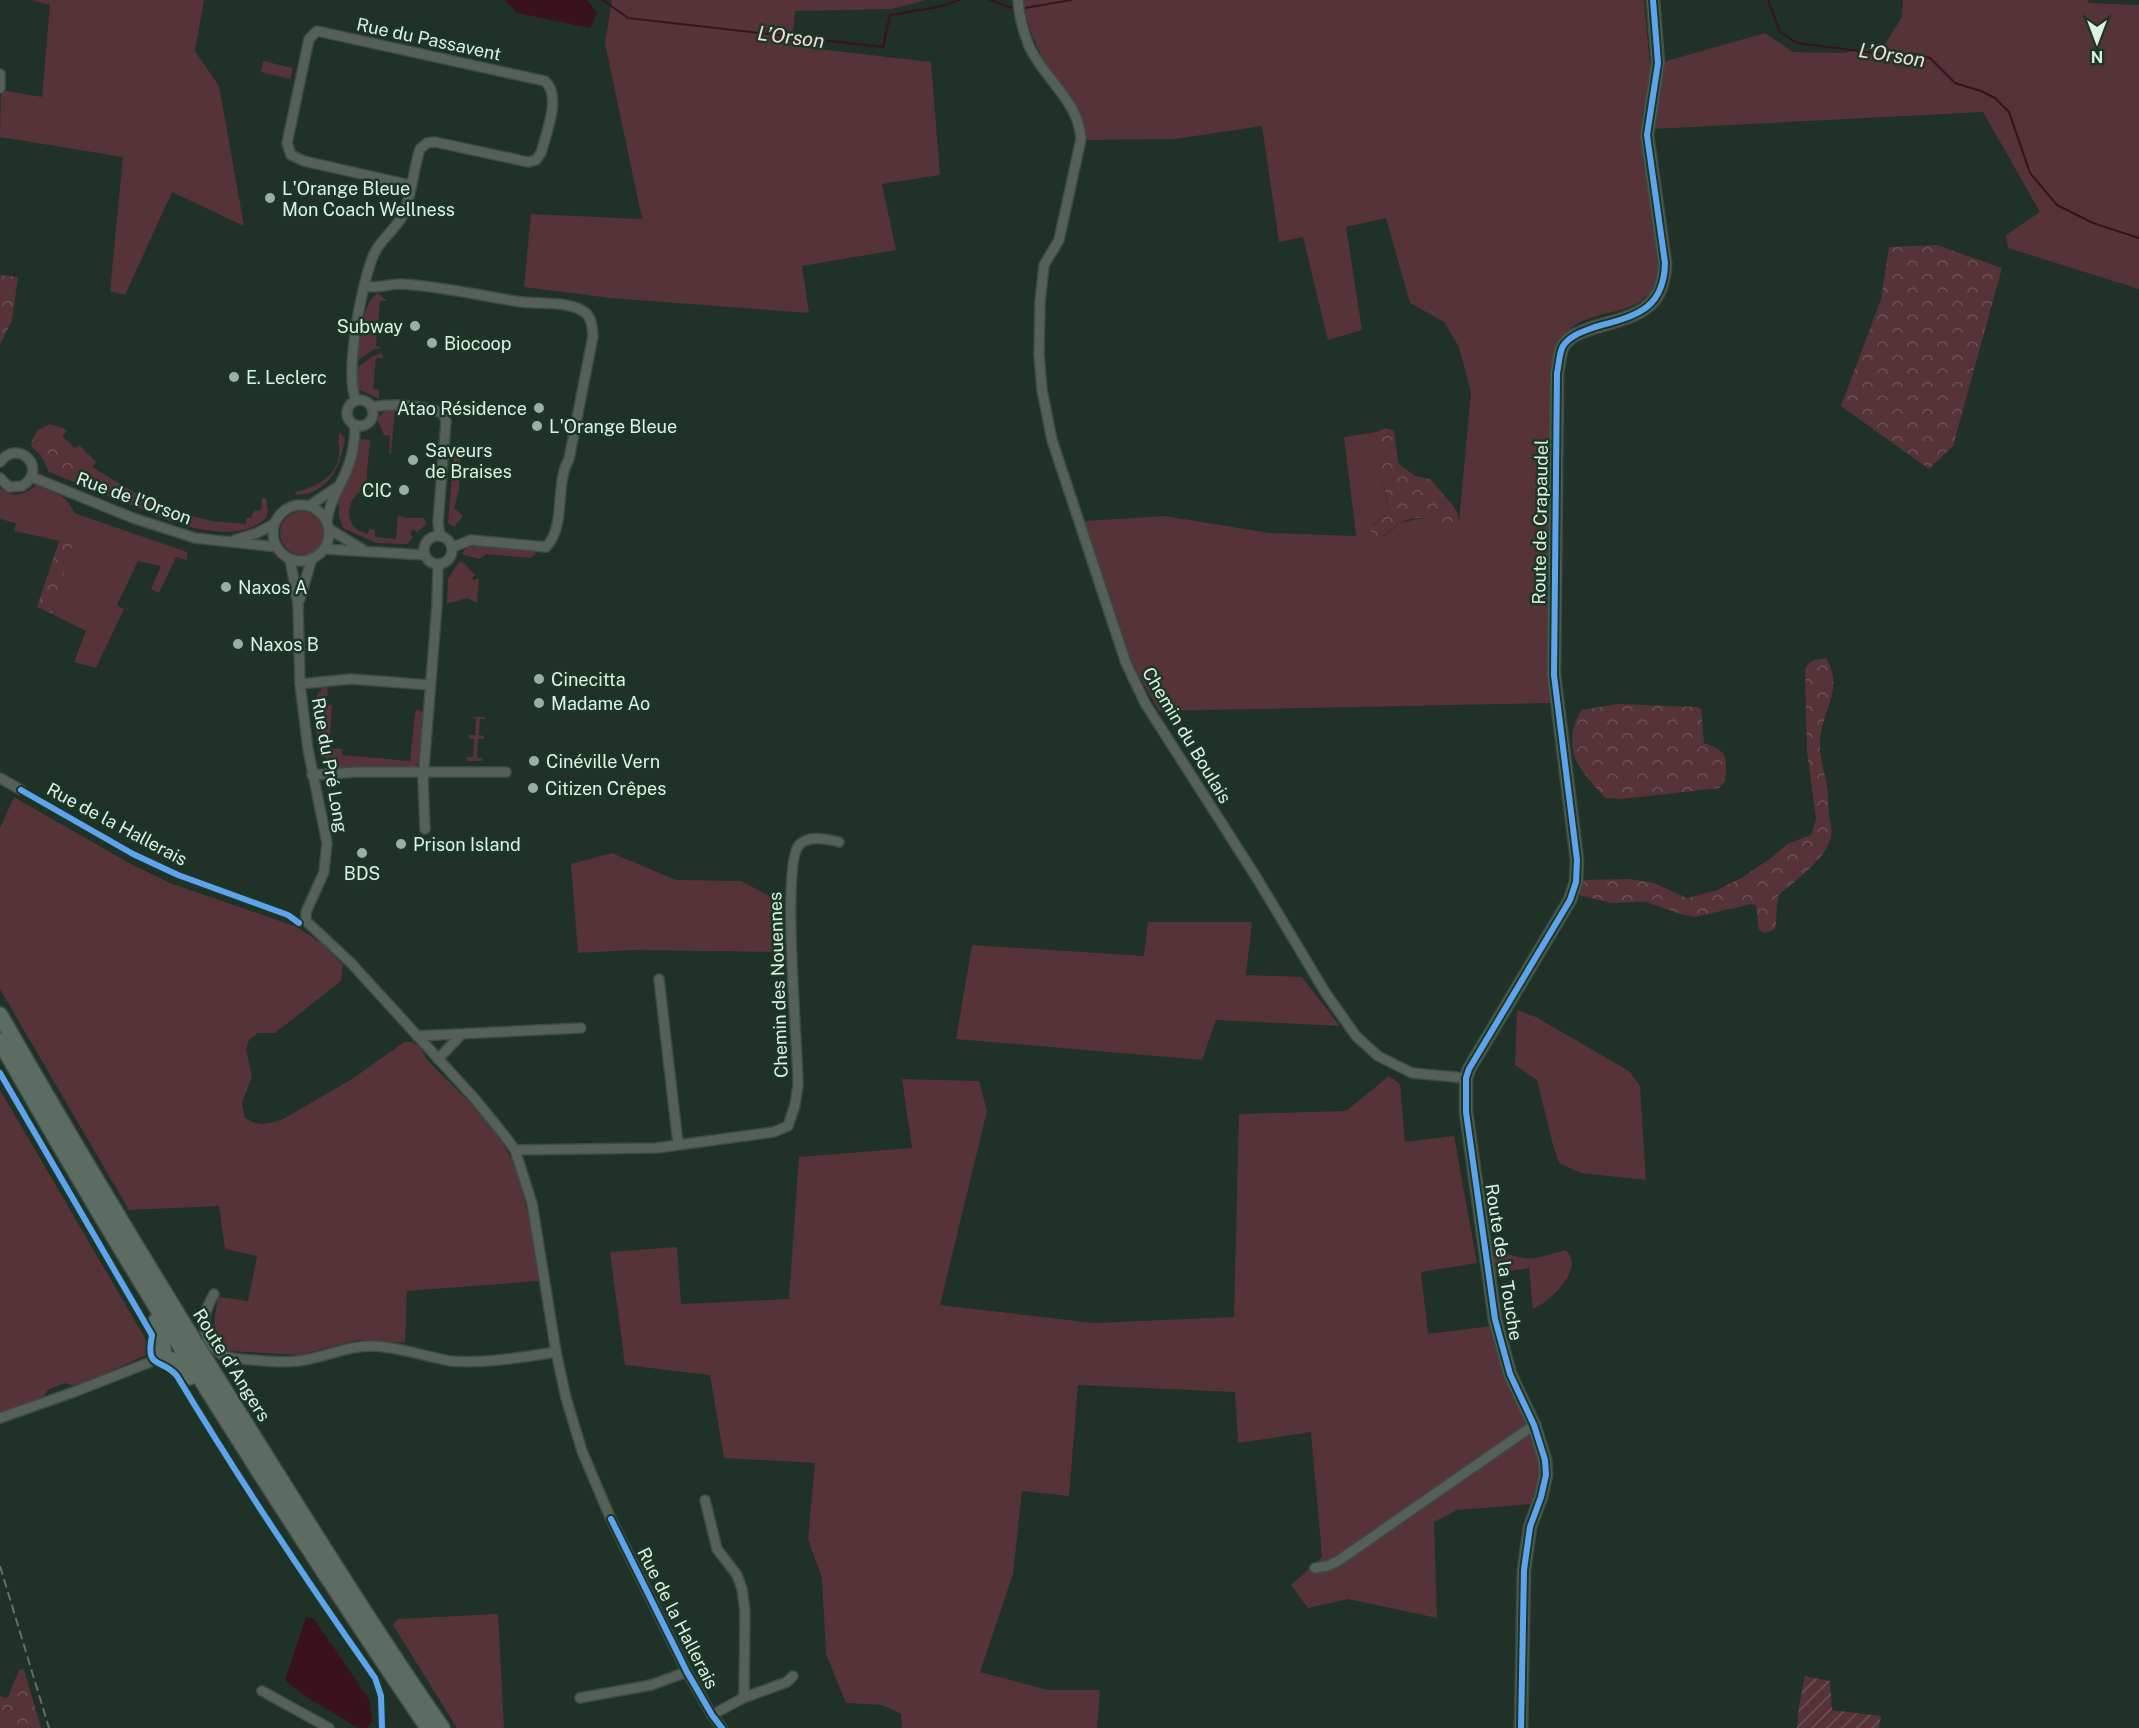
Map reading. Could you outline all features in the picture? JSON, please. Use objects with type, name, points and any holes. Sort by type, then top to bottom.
[{"type":"highway","name":"Route d'Angers","points":[[0,1015],[77,1149],[219,1382],[398,1665],[442,1728]]},
{"type":"highway","name":"Route d'Angers","points":[[0,1041],[143,1288],[237,1437],[428,1728]]},
{"type":"highway","points":[[143,1288],[164,1340],[163,1357],[176,1361],[184,1368],[224,1430],[237,1437]]},
{"type":"street","name":"Chemin du Boulais","points":[[1018,0],[1020,18],[1030,47],[1073,108],[1081,128],[1081,139],[1059,240],[1044,265],[1040,302],[1042,390],[1052,440],[1126,663],[1144,703],[1258,880],[1325,992],[1356,1036],[1378,1056],[1412,1073],[1466,1078]]},
{"type":"street","name":"Route de Crapaudel","points":[[1466,1078],[1469,1069],[1570,900],[1576,882],[1576,860],[1554,675],[1557,373],[1563,346],[1579,332],[1635,315],[1650,305],[1660,292],[1665,279],[1665,262],[1647,135],[1658,63],[1653,0]]},
{"type":"street","name":"Rue du Passavent","points":[[328,525],[328,512],[349,466],[355,438],[355,425],[350,421],[347,412],[350,403],[356,400],[353,394],[351,369],[353,345],[370,262],[382,241],[401,219],[407,204],[420,149],[427,143],[435,142],[528,162],[536,160],[541,153],[553,103],[553,92],[545,81],[317,31],[309,39],[289,132],[287,143],[291,155],[304,161],[410,185]]},
{"type":"street","points":[[0,74],[0,88]]},
{"type":"street","points":[[365,286],[398,284],[455,290],[516,302],[572,307],[585,312],[592,322],[593,336],[569,459],[563,470],[555,538],[546,547],[471,540],[453,547]]},
{"type":"street","points":[[355,425],[362,426],[370,420],[373,414],[372,407],[365,401],[356,400]]},
{"type":"street","points":[[372,407],[397,405],[429,408],[443,413],[447,421],[438,522],[440,536]]},
{"type":"street","points":[[0,462],[8,454],[22,454],[32,463],[32,477],[18,488],[9,487],[0,478]]},
{"type":"street","name":"Rue de l'Orson","points":[[32,477],[174,532],[195,538],[277,547]]},
{"type":"street","points":[[309,506],[339,486]]},
{"type":"street","points":[[328,525],[329,536],[324,549],[305,561],[290,559],[277,547],[272,532],[278,516],[292,506],[309,506],[316,509],[328,525],[367,552]]},
{"type":"street","name":"Rue de l'Orson","points":[[227,542],[257,533],[274,524]]},
{"type":"street","points":[[440,536],[447,539],[453,547],[452,557],[447,562],[438,565],[429,561],[425,555],[424,548],[433,537],[440,536]]},
{"type":"street","points":[[324,549],[425,555]]},
{"type":"street","name":"Rue du Pré Long","points":[[298,604],[312,558]]},
{"type":"street","name":"Rue du Pré Long","points":[[290,559],[298,604],[300,684],[312,775],[327,843],[324,872],[305,915],[310,926]]},
{"type":"street","points":[[425,829],[423,771],[438,565]]},
{"type":"street","points":[[300,684],[351,679],[430,686]]},
{"type":"street","points":[[312,775],[333,772],[506,772]]},
{"type":"street","name":"Rue de la Hallerais","points":[[0,778],[21,790]]},
{"type":"street","name":"Chemin des Nouennes","points":[[514,1150],[656,1148],[774,1132],[788,1126],[795,1105],[798,1085],[790,900],[794,855],[798,847],[813,839],[839,842]]},
{"type":"street","name":"Rue de la Hallerais","points":[[310,926],[329,940],[351,963],[506,1136],[514,1150],[525,1176],[532,1203],[556,1352],[570,1414],[590,1471],[610,1519],[687,1672],[721,1728]]},
{"type":"street","points":[[659,979],[678,1144]]},
{"type":"street","points":[[417,1036],[581,1028]]},
{"type":"street","points":[[438,1059],[461,1035]]},
{"type":"street","name":"Route de la Touche","points":[[1466,1078],[1466,1112],[1495,1318],[1510,1374],[1534,1425],[1545,1460],[1546,1475],[1530,1527],[1524,1570],[1521,1728]]},
{"type":"street","points":[[214,1294],[203,1322],[208,1338],[216,1351],[229,1358],[299,1361],[356,1347],[375,1346],[466,1362],[556,1352]]},
{"type":"street","points":[[0,1418],[163,1357]]},
{"type":"street","points":[[1315,1568],[1338,1561],[1534,1425]]},
{"type":"street","points":[[705,1500],[717,1549],[737,1575],[742,1589],[745,1611],[745,1688],[742,1698]]},
{"type":"street","points":[[580,1698],[651,1685],[687,1672]]},
{"type":"street","points":[[712,1715],[742,1698],[787,1682],[793,1676]]},
{"type":"street","points":[[262,1691],[329,1728]]},
{"type":"green space","points":[[30,0],[204,0],[195,51],[219,86],[244,226],[172,192],[125,295],[110,291],[123,157],[0,137],[1,90],[42,97],[50,5]]},
{"type":"green space","points":[[612,0],[926,0],[891,9],[795,11],[792,46],[931,62],[940,175],[882,184],[896,250],[802,266],[809,313],[610,298],[524,287],[531,214],[642,219],[605,43]]},
{"type":"green space","points":[[1023,0],[1644,0],[1650,66],[1648,92],[1642,114],[1642,138],[1658,268],[1655,284],[1648,295],[1638,303],[1575,325],[1558,348],[1548,663],[1551,703],[1159,711],[1133,665],[1085,521],[1165,516],[1269,533],[1356,536],[1344,437],[1376,432],[1387,512],[1382,519],[1372,525],[1383,537],[1400,523],[1416,519],[1430,518],[1439,523],[1459,521],[1471,393],[1459,347],[1444,322],[1410,303],[1386,218],[1346,227],[1362,330],[1328,340],[1303,237],[1279,242],[1262,126],[1175,139],[1088,140],[1033,38]]},
{"type":"green space","points":[[1903,0],[2088,0],[2089,3],[2139,5],[2139,289],[2008,248],[2006,235],[2040,212],[1983,112],[1653,129],[1663,62],[1765,33],[1793,52],[1844,53],[1885,44],[1902,17]]},
{"type":"green space","points":[[263,61],[293,68],[290,79],[261,72]]},
{"type":"green space","points":[[1937,245],[2002,268],[1953,446],[1929,469],[1841,406],[1881,299],[1889,247]]},
{"type":"green space","points":[[0,275],[18,277],[12,320],[0,345]]},
{"type":"green space","points":[[378,293],[387,301],[380,301],[376,346],[383,348],[374,349],[356,362],[359,334],[365,314],[368,305]]},
{"type":"green space","points":[[382,353],[383,358],[376,358],[373,389],[379,390],[379,399],[358,389],[356,369],[373,356]]},
{"type":"green space","points":[[386,409],[395,409],[391,454],[389,454],[390,436],[384,435],[377,419]]},
{"type":"green space","points":[[50,424],[67,431],[62,436],[75,448],[79,445],[96,462],[92,467],[142,497],[179,512],[175,523],[96,491],[96,480],[68,453],[51,444],[32,440],[38,430]]},
{"type":"green space","points":[[1386,428],[1394,431],[1398,463],[1415,476],[1430,479],[1458,514],[1457,528],[1450,532],[1444,530],[1435,521],[1418,518],[1396,525],[1384,536],[1372,535],[1370,529],[1383,518],[1387,509],[1376,432]]},
{"type":"green space","points":[[340,432],[345,439],[343,450],[331,478],[316,490],[296,495],[295,492],[323,481],[333,471],[339,456]]},
{"type":"green space","points":[[360,439],[370,440],[366,484],[372,485],[372,494],[369,489],[363,490],[354,498],[349,509],[351,521],[355,528],[367,534],[370,529],[375,530],[375,537],[396,539],[398,515],[406,518],[424,518],[427,524],[417,532],[413,529],[410,534],[413,537],[408,544],[376,543],[343,528],[339,517],[339,505],[336,503],[351,470]]},
{"type":"green space","points":[[32,440],[51,444],[76,459],[96,480],[96,491],[49,472],[42,457],[31,446]]},
{"type":"green space","points":[[454,452],[461,455],[459,490],[454,508],[463,516],[454,527],[448,523]]},
{"type":"green space","points":[[36,485],[64,498],[74,513],[187,552],[187,560],[176,557],[159,593],[151,589],[161,566],[138,561],[117,605],[124,609],[96,668],[74,662],[86,631],[52,614],[73,544],[14,531],[16,523],[0,519],[0,488],[14,495]]},
{"type":"green space","points":[[262,498],[266,498],[268,511],[266,518],[247,529],[225,532],[181,525],[184,514],[212,521],[246,524],[246,518],[251,518],[254,511],[261,510]]},
{"type":"green space","points":[[302,511],[317,518],[324,533],[317,548],[302,555],[287,548],[280,533],[287,518]]},
{"type":"green space","points":[[59,541],[73,544],[52,614],[37,607]]},
{"type":"green space","points":[[477,545],[536,551],[535,555],[530,558],[486,554],[479,559],[461,554],[467,547]]},
{"type":"green space","points":[[459,562],[464,563],[475,575],[472,578],[474,580],[479,579],[477,603],[467,599],[447,603],[448,579]]},
{"type":"green space","points":[[1826,658],[1831,670],[1833,690],[1821,731],[1820,748],[1828,790],[1832,835],[1817,861],[1779,895],[1775,929],[1765,933],[1759,930],[1756,905],[1751,904],[1695,917],[1646,902],[1612,903],[1577,895],[1579,880],[1630,879],[1654,883],[1687,898],[1717,890],[1743,877],[1787,844],[1811,835],[1816,819],[1807,751],[1805,671],[1810,662]]},
{"type":"green space","points":[[327,685],[328,696],[322,697],[323,706],[332,705],[329,748],[342,749],[342,755],[410,761],[415,713],[416,710],[424,711],[420,762],[414,767],[335,768],[319,753],[312,702],[321,690],[321,686]]},
{"type":"green space","points":[[1617,704],[1701,709],[1704,743],[1718,749],[1725,756],[1725,781],[1719,788],[1622,799],[1605,798],[1576,762],[1573,731],[1582,710]]},
{"type":"green space","points":[[470,717],[485,717],[485,719],[480,719],[479,735],[484,736],[484,739],[478,739],[477,758],[483,758],[482,761],[467,761],[467,757],[473,757],[474,739],[469,738],[469,735],[475,735],[476,719]]},
{"type":"green space","points":[[14,797],[127,862],[170,883],[297,927],[322,944],[343,965],[341,981],[275,1033],[258,1033],[249,1040],[246,1049],[252,1077],[242,1103],[245,1118],[261,1124],[285,1118],[352,1079],[403,1043],[414,1043],[484,1118],[504,1145],[522,1189],[539,1281],[407,1291],[405,1343],[358,1340],[300,1355],[229,1351],[220,1343],[214,1323],[218,1297],[248,1301],[257,1256],[225,1249],[219,1206],[129,1210],[0,989],[0,828]]},
{"type":"green space","points":[[612,853],[676,880],[741,881],[781,902],[782,952],[634,950],[578,953],[571,864]]},
{"type":"green space","points":[[1148,922],[1252,922],[1246,975],[1302,977],[1340,1026],[1216,1020],[1202,1060],[956,1039],[972,945],[1144,956]]},
{"type":"green space","points":[[1517,1010],[1536,1017],[1629,1071],[1640,1086],[1646,1180],[1581,1173],[1559,1163],[1537,1080],[1515,1065]]},
{"type":"green space","points":[[1389,1076],[1400,1084],[1405,1142],[1454,1136],[1477,1263],[1421,1272],[1428,1334],[1491,1326],[1499,1361],[1534,1440],[1539,1469],[1534,1504],[1457,1510],[1434,1522],[1437,1618],[1348,1599],[1308,1608],[1291,1585],[1322,1557],[1311,1432],[1238,1443],[1235,1392],[1078,1385],[1069,1496],[1022,1491],[1013,1574],[980,1672],[1048,1690],[1100,1690],[1097,1728],[902,1728],[901,1714],[883,1705],[846,1703],[826,1654],[822,1578],[808,1539],[815,1463],[724,1458],[710,1375],[625,1365],[610,1252],[677,1247],[681,1304],[789,1299],[799,1157],[912,1148],[902,1079],[979,1081],[987,1111],[940,1305],[1094,1323],[1234,1317],[1239,1114],[1346,1111]]},
{"type":"green space","points":[[0,1090],[145,1338],[148,1354],[77,1387],[64,1383],[48,1390],[41,1400],[0,1416]]},
{"type":"green space","points":[[1565,1250],[1571,1257],[1572,1265],[1569,1274],[1556,1292],[1533,1309],[1529,1268],[1494,1274],[1491,1256],[1507,1254],[1533,1258]]},
{"type":"green space","points":[[498,1614],[504,1728],[457,1728],[393,1625],[398,1619]]},
{"type":"green space","points":[[24,1669],[41,1728],[0,1728],[0,1696],[8,1697],[19,1670]]},
{"type":"green space","points":[[1805,1676],[1830,1681],[1832,1710],[1881,1716],[1879,1728],[1797,1728]]},
{"type":"shaded area","points":[[505,0],[587,0],[597,13],[590,28],[517,13]]},
{"type":"shaded area","points":[[306,1617],[314,1619],[369,1699],[372,1721],[367,1728],[358,1728],[302,1694],[285,1680]]},
{"type":"waterway","name":"L’Orson","points":[[603,0],[628,18],[883,47],[890,15],[938,7],[959,0]]},
{"type":"waterway","name":"L’Orson","points":[[990,0],[1012,8]]},
{"type":"waterway","name":"L’Orson","points":[[1025,8],[1071,0]]},
{"type":"waterway","name":"L’Orson","points":[[1768,0],[1780,32],[1797,43],[1883,54],[1916,54],[1930,58],[1955,83],[1995,98],[2009,112],[2030,173],[2057,205],[2093,223],[2139,238]]},
{"type":"railway","points":[[0,1566],[49,1728]]},
{"type":"cycle path","points":[[1521,1728],[1524,1570],[1530,1527],[1546,1475],[1545,1460],[1534,1425],[1510,1374],[1495,1319],[1466,1112],[1466,1078],[1469,1069],[1570,900],[1576,882],[1577,860],[1554,675],[1557,373],[1562,349],[1569,339],[1595,327],[1634,315],[1644,309],[1659,292],[1663,279],[1665,263],[1647,135],[1658,63],[1653,0]]},
{"type":"cycle path","points":[[21,790],[133,854],[178,875],[288,915],[299,923]]},
{"type":"cycle path","points":[[0,1073],[152,1335],[150,1346],[153,1359],[177,1376],[273,1529],[375,1678],[381,1696],[382,1728]]},
{"type":"cycle path","points":[[611,1519],[687,1672],[722,1728]]},
{"type":"place","name":"L'Orange Bleue Mon Coach Wellness","points":[[270,198]]},
{"type":"place","name":"Subway","points":[[415,326]]},
{"type":"place","name":"Biocoop","points":[[432,343]]},
{"type":"place","name":"E. Leclerc","points":[[234,377]]},
{"type":"place","name":"Atao Résidence","points":[[539,408]]},
{"type":"place","name":"L'Orange Bleue","points":[[537,426]]},
{"type":"place","name":"Saveurs de Braises","points":[[413,460]]},
{"type":"place","name":"CIC","points":[[404,490]]},
{"type":"place","name":"Naxos A","points":[[226,587]]},
{"type":"place","name":"Naxos B","points":[[238,644]]},
{"type":"place","name":"Cinecitta","points":[[539,679]]},
{"type":"place","name":"Madame Ao","points":[[539,703]]},
{"type":"place","name":"Cinéville Vern","points":[[534,761]]},
{"type":"place","name":"Citizen Crêpes","points":[[533,788]]},
{"type":"place","name":"Prison Island","points":[[401,844]]},
{"type":"place","name":"BDS","points":[[362,853]]}]
